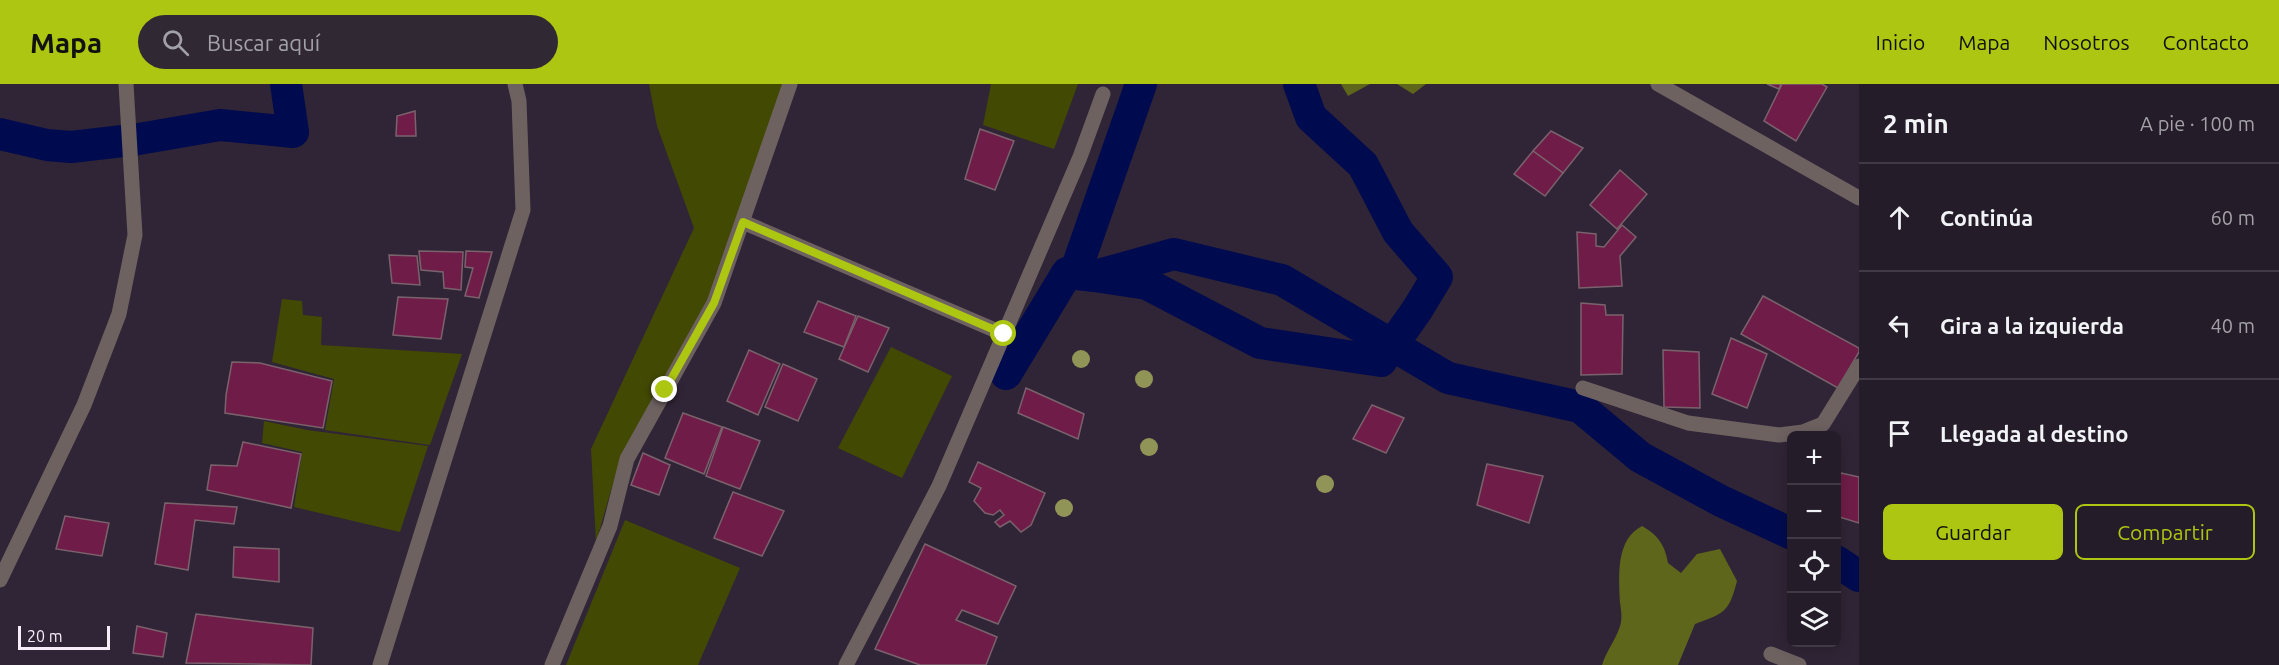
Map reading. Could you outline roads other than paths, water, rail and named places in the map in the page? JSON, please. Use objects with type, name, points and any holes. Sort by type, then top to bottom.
[{"type":"street","points":[[0,580],[84,405],[118,314],[135,235],[126,84]]},
{"type":"street","points":[[380,665],[523,210],[519,101],[515,84]]},
{"type":"street","points":[[552,665],[610,526],[627,459],[714,303],[790,84]]},
{"type":"street","points":[[1658,84],[1859,198]]},
{"type":"street","points":[[846,665],[939,486],[1080,157],[1104,93]]},
{"type":"street","points":[[743,222],[1004,334]]},
{"type":"street","points":[[1583,388],[1688,423],[1779,435],[1803,432],[1823,424],[1859,366]]},
{"type":"street","points":[[1772,654],[1799,665]]},
{"type":"waterway","points":[[133,140],[220,125],[293,132],[286,84]]},
{"type":"waterway","points":[[1141,84],[1075,273],[1147,284],[1260,343],[1381,361],[1437,277],[1398,232],[1363,165],[1311,117],[1299,84]]},
{"type":"waterway","points":[[0,134],[47,145],[71,147],[123,141]]},
{"type":"waterway","points":[[1006,374],[1067,273],[1095,276],[1174,254],[1282,280],[1448,378],[1580,407],[1640,457],[1721,501],[1787,532]]},
{"type":"waterway","points":[[1841,564],[1859,576]]}]
